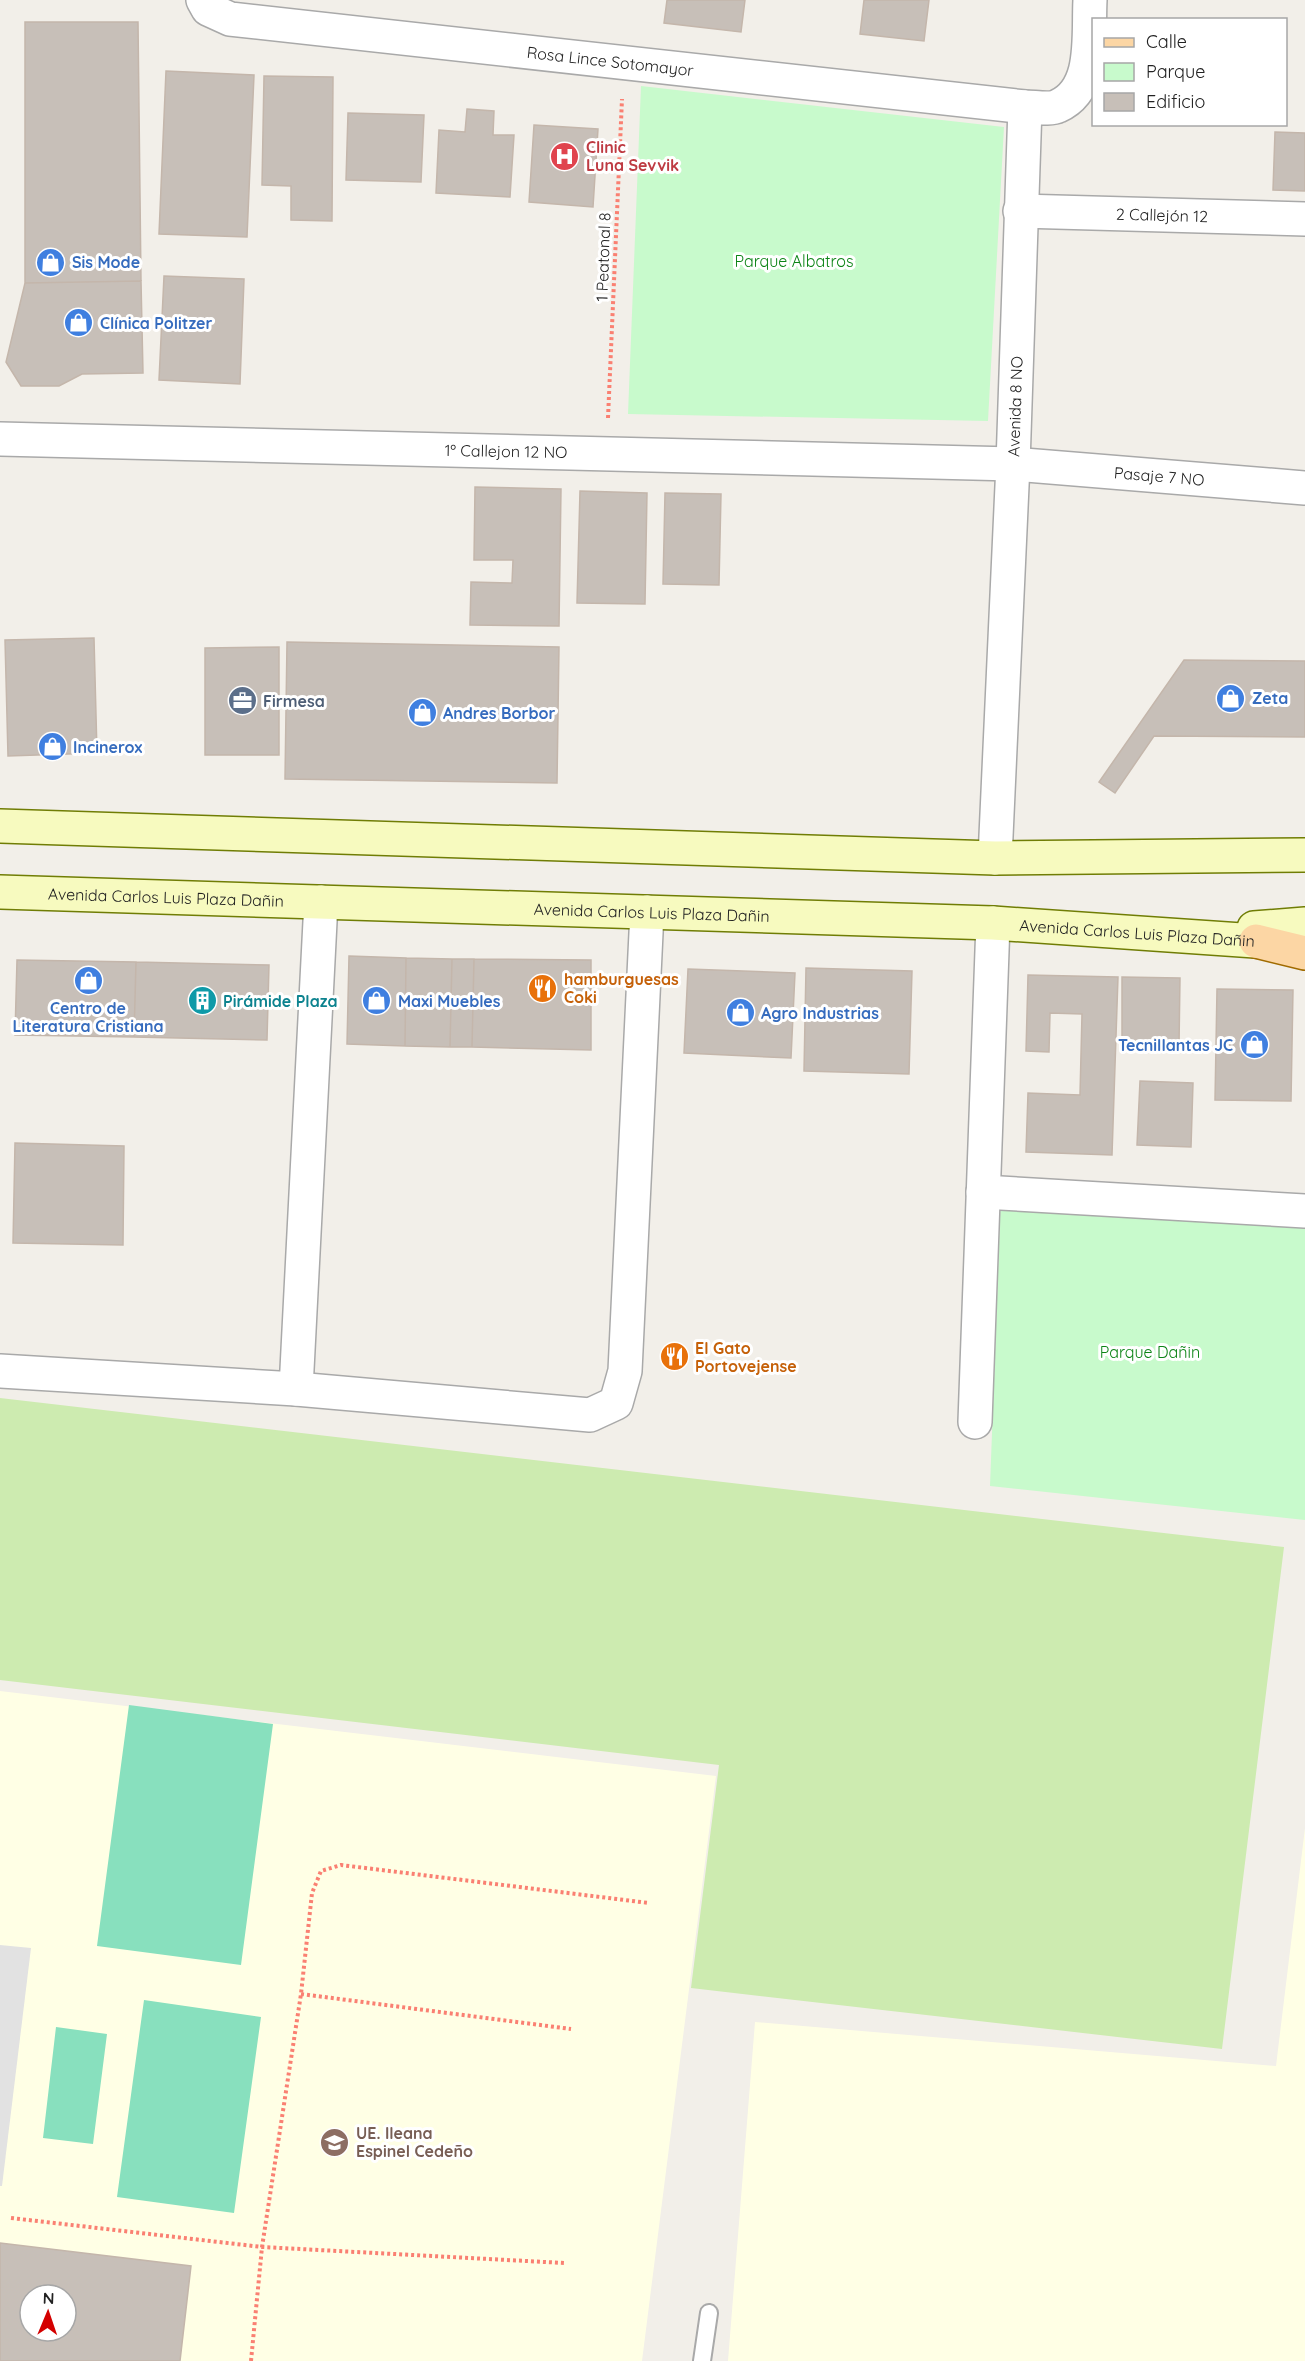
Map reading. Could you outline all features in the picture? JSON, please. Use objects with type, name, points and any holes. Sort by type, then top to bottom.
[{"type":"main road","points":[[0,826],[995,858],[1305,855]]},
{"type":"main road","name":"Avenida Carlos Luis Plaza Dañin","points":[[0,892],[993,923],[1305,944]]},
{"type":"main road","points":[[1181,935],[1305,924]]},
{"type":"main road","points":[[1256,941],[1305,953]]},
{"type":"street","name":"Rosa Lince Sotomayor","points":[[203,0],[208,9],[230,19],[1025,107]]},
{"type":"street","points":[[1025,107],[1057,107],[1078,92],[1087,67],[1090,0]]},
{"type":"street","name":"Avenida 8 NO","points":[[995,858],[1013,464],[1025,107]]},
{"type":"street","name":"2 Callejón 12","points":[[1020,211],[1305,219]]},
{"type":"street","name":"1º Callejon 12 NO","points":[[0,439],[1013,464]]},
{"type":"street","name":"Pasaje 7 NO","points":[[1013,464],[1305,488]]},
{"type":"street","points":[[296,1389],[321,902]]},
{"type":"street","points":[[0,1371],[296,1389],[590,1415],[616,1403],[625,1371],[647,912]]},
{"type":"street","points":[[975,1422],[993,923]]},
{"type":"street","points":[[983,1192],[1305,1211]]},
{"type":"lane","points":[[702,2361],[709,2313]]},
{"type":"path","name":"1 Peatonal 8","points":[[606,453],[623,62]]},
{"type":"path","points":[[251,2361],[262,2247],[301,1994],[312,1893],[321,1871],[341,1865],[649,1903]]},
{"type":"path","points":[[301,1994],[571,2030]]},
{"type":"path","points":[[11,2218],[262,2247],[564,2263]]},
{"type":"shaded area","name":"UE. Ileana Espinel Cedeño","points":[[0,1691],[716,1776],[642,2361],[0,2361]]},
{"type":"shaded area","points":[[1305,1828],[1305,2361],[728,2361],[755,2022],[1276,2066]]},
{"type":"shaded area","points":[[0,1945],[31,1948],[2,2186],[0,2186]]},
{"type":"green space","name":"Parque Albatros","points":[[641,86],[1004,127],[988,421],[628,414]]},
{"type":"green space","name":"Parque Dañin","points":[[1001,1193],[1305,1211],[1305,1520],[990,1486]]},
{"type":"green space","points":[[0,1398],[1284,1547],[1222,2049],[691,1988],[719,1765],[0,1680]]},
{"type":"green space","points":[[129,1705],[273,1724],[241,1965],[97,1946]]},
{"type":"green space","points":[[144,2000],[261,2017],[234,2213],[117,2197]]},
{"type":"green space","points":[[56,2027],[107,2034],[93,2144],[43,2138]]},
{"type":"building","points":[[667,0],[745,0],[741,32],[664,23]]},
{"type":"building","points":[[864,0],[929,0],[924,41],[860,34]]},
{"type":"building","points":[[25,22],[138,22],[141,281],[25,283]]},
{"type":"building","points":[[166,71],[254,75],[247,237],[159,234]]},
{"type":"building","points":[[264,76],[333,77],[332,221],[291,220],[291,186],[262,185]]},
{"type":"building","points":[[467,109],[494,111],[493,135],[514,135],[510,197],[436,193],[439,130],[465,132]]},
{"type":"building","points":[[348,113],[424,115],[421,182],[346,180]]},
{"type":"building","points":[[534,125],[598,129],[593,207],[529,202]]},
{"type":"building","points":[[1275,132],[1305,133],[1305,191],[1273,190]]},
{"type":"building","points":[[164,276],[244,279],[240,384],[159,380]]},
{"type":"building","name":"Clínica Politzer","points":[[141,281],[143,373],[82,374],[59,386],[21,386],[6,362],[25,283]]},
{"type":"building","points":[[475,487],[561,489],[559,626],[470,625],[471,582],[512,583],[513,560],[474,560]]},
{"type":"building","points":[[580,491],[647,493],[645,604],[577,603]]},
{"type":"building","points":[[665,493],[721,494],[719,585],[663,584]]},
{"type":"building","points":[[94,638],[97,753],[8,756],[5,640]]},
{"type":"building","name":"Andres Borbor","points":[[287,642],[559,647],[557,783],[285,779]]},
{"type":"building","name":"Firmesa","points":[[279,647],[279,755],[205,755],[205,648]]},
{"type":"building","name":"Zeta","points":[[1184,660],[1305,661],[1305,737],[1154,736],[1115,793],[1099,782]]},
{"type":"building","name":"Maxi Muebles","points":[[349,956],[406,958],[405,1046],[347,1044]]},
{"type":"building","points":[[406,958],[452,959],[450,1047],[405,1046]]},
{"type":"building","points":[[452,959],[474,959],[472,1047],[450,1047]]},
{"type":"building","points":[[474,959],[591,960],[591,1050],[472,1047]]},
{"type":"building","points":[[17,960],[136,962],[134,1037],[15,1035]]},
{"type":"building","name":"Pirámide Plaza","points":[[136,962],[269,965],[267,1040],[134,1037]]},
{"type":"building","points":[[806,968],[912,971],[909,1074],[804,1071]]},
{"type":"building","name":"Agro Industrias","points":[[688,969],[795,973],[791,1058],[684,1053]]},
{"type":"building","points":[[1028,975],[1118,977],[1112,1155],[1026,1152],[1028,1093],[1080,1095],[1082,1014],[1050,1013],[1049,1052],[1026,1051]]},
{"type":"building","points":[[1122,977],[1180,978],[1179,1046],[1122,1045]]},
{"type":"building","name":"Tecnillantas JC","points":[[1217,989],[1293,990],[1291,1101],[1215,1100]]},
{"type":"building","points":[[1140,1081],[1193,1083],[1191,1147],[1137,1145]]},
{"type":"building","points":[[15,1143],[124,1146],[123,1245],[13,1243]]},
{"type":"building","points":[[0,2243],[191,2266],[180,2361],[0,2361]]},
{"type":"place","name":"Clinic Luna Sevvik","points":[[565,156]]},
{"type":"place","name":"Sis Mode","points":[[51,262]]},
{"type":"place","name":"Clínica Politzer","points":[[79,323]]},
{"type":"place","name":"Zeta","points":[[1231,698]]},
{"type":"place","name":"Firmesa","points":[[242,701]]},
{"type":"place","name":"Andres Borbor","points":[[422,713]]},
{"type":"place","name":"Incinerox","points":[[52,747]]},
{"type":"place","name":"Centro de Literatura Cristiana","points":[[88,980]]},
{"type":"place","name":"hamburguesas Coki","points":[[543,988]]},
{"type":"place","name":"Pirámide Plaza","points":[[202,1001]]},
{"type":"place","name":"Maxi Muebles","points":[[377,1001]]},
{"type":"place","name":"Agro Industrias","points":[[740,1013]]},
{"type":"place","name":"Tecnillantas JC","points":[[1254,1045]]},
{"type":"place","name":"El Gato Portovejense","points":[[674,1357]]},
{"type":"place","name":"UE. Ileana Espinel Cedeño","points":[[335,2142]]}]
